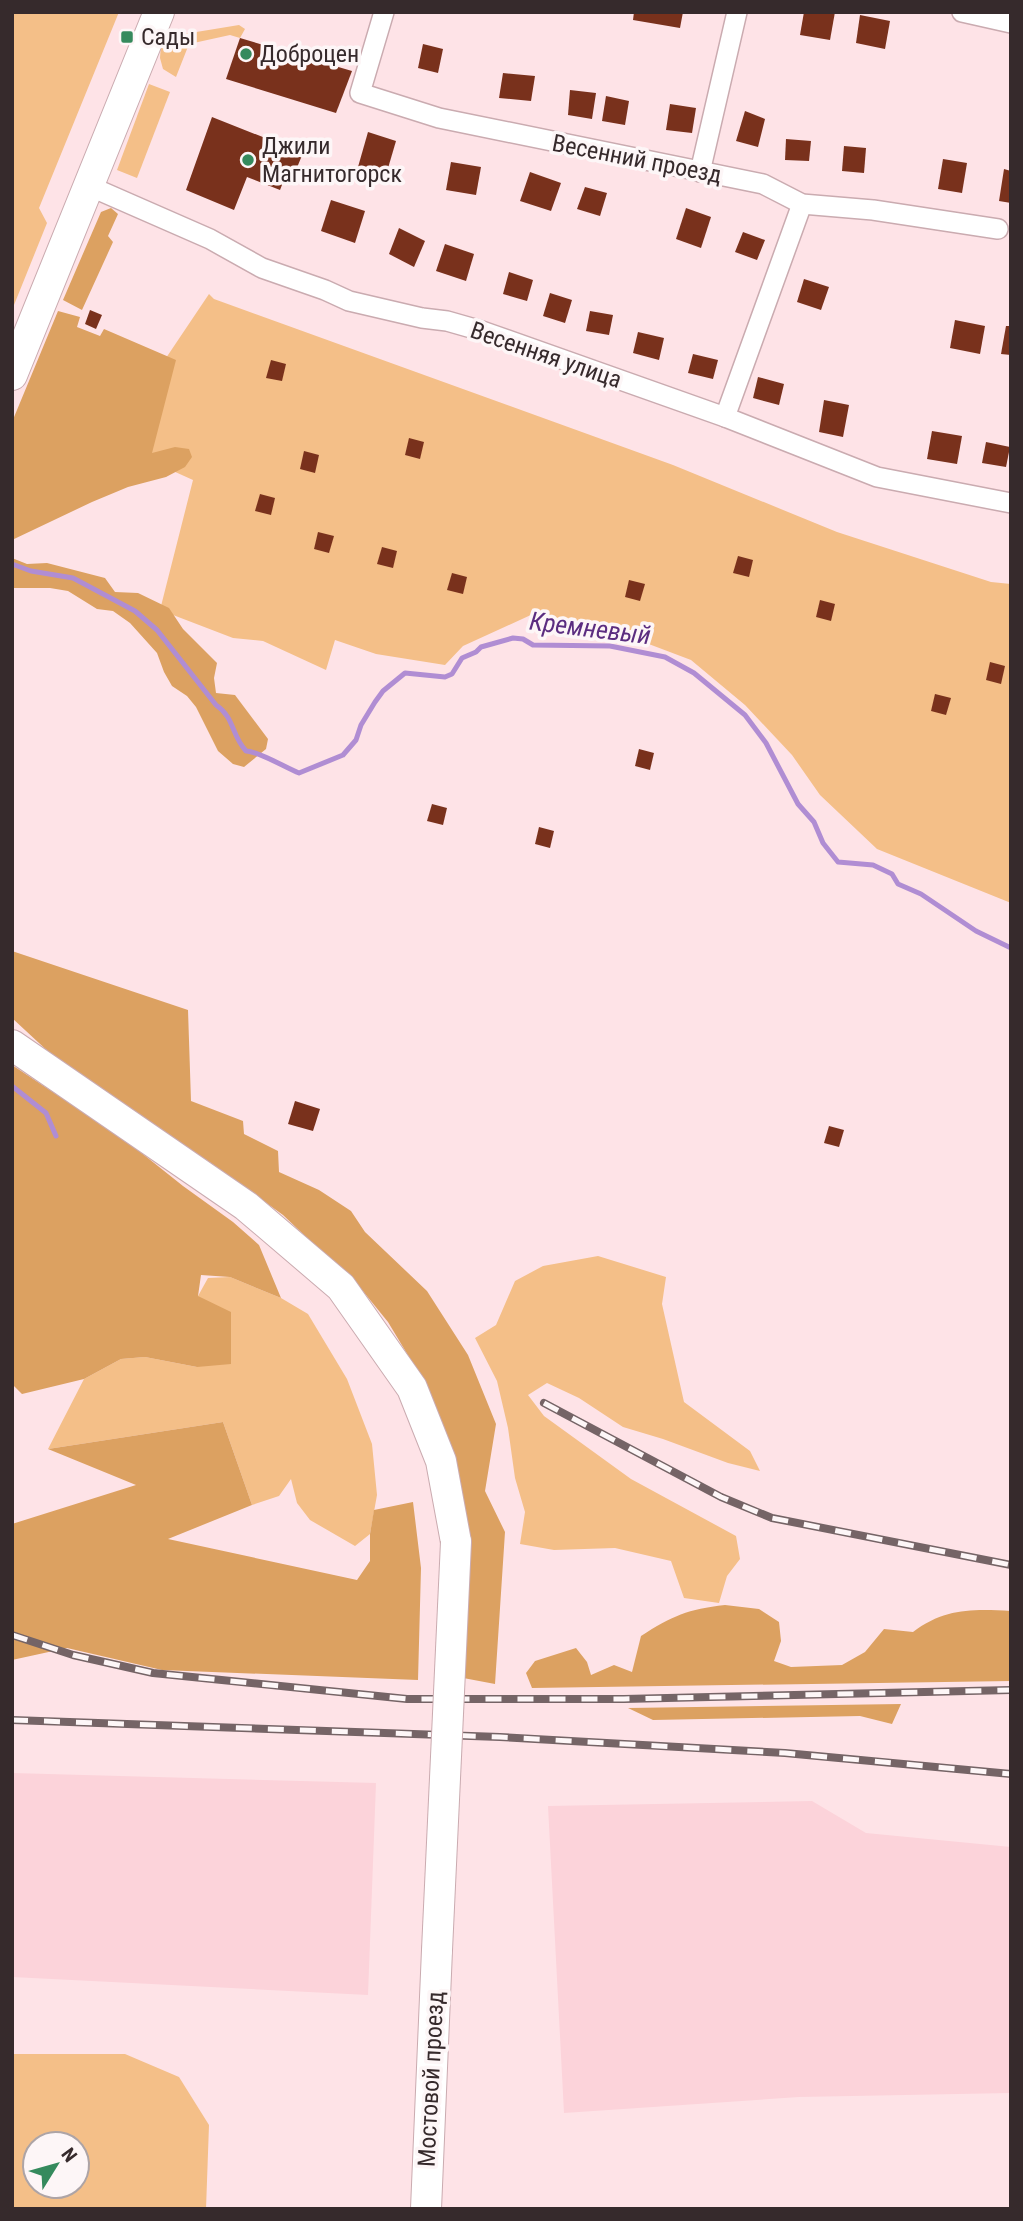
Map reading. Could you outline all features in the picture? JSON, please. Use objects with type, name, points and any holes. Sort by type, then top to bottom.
[{"type":"main road","points":[[12,375],[159,12]]},
{"type":"main road","name":"Мостовой проезд","points":[[12,1045],[246,1206],[341,1287],[412,1388],[441,1461],[456,1542],[426,2209]]},
{"type":"street","name":"Весенний проезд","points":[[384,12],[360,93],[439,118],[764,184],[802,204],[873,210],[998,229]]},
{"type":"street","points":[[700,172],[737,12]]},
{"type":"street","points":[[962,12],[1011,23]]},
{"type":"street","name":"Весенняя улица","points":[[89,186],[210,239],[261,268],[349,301],[482,331],[726,418],[877,477],[1011,503]]},
{"type":"street","points":[[726,418],[802,204]]},
{"type":"shaded area","points":[[12,12],[119,12],[39,208],[47,223],[12,310]]},
{"type":"shaded area","points":[[239,25],[245,29],[240,38],[230,35],[189,44],[176,77],[163,69],[160,58],[161,44],[170,37]]},
{"type":"shaded area","points":[[149,84],[170,92],[137,178],[117,170]]},
{"type":"shaded area","points":[[111,208],[118,214],[108,236],[113,242],[82,310],[63,300],[101,212]]},
{"type":"shaded area","points":[[209,294],[214,299],[673,465],[837,532],[991,582],[1011,584],[1011,903],[877,849],[820,795],[792,755],[745,705],[691,660],[617,632],[533,614],[463,646],[445,665],[376,654],[335,640],[326,670],[263,641],[233,638],[160,610],[193,480],[142,457],[166,358]]},
{"type":"shaded area","points":[[58,311],[80,317],[77,327],[100,336],[104,329],[176,360],[152,453],[175,447],[189,449],[192,457],[185,467],[166,477],[128,487],[12,540],[12,422]]},
{"type":"shaded area","points":[[12,558],[27,564],[47,563],[105,578],[115,592],[138,593],[169,608],[183,629],[217,663],[214,678],[216,693],[235,695],[268,739],[266,749],[244,767],[233,764],[218,751],[196,707],[187,696],[172,686],[157,653],[130,623],[113,611],[97,609],[68,591],[12,588]]},
{"type":"shaded area","points":[[12,951],[188,1010],[191,1101],[243,1121],[244,1134],[278,1151],[279,1172],[319,1190],[351,1211],[365,1232],[427,1291],[468,1355],[496,1424],[485,1491],[505,1532],[495,1684],[458,1677],[424,1382],[388,1322],[362,1290],[283,1215],[53,1056],[12,1018]]},
{"type":"shaded area","points":[[12,1065],[124,1139],[259,1245],[281,1298],[230,1277],[201,1275],[198,1296],[231,1312],[231,1364],[197,1367],[145,1357],[121,1359],[84,1379],[22,1394],[12,1384]]},
{"type":"shaded area","points":[[598,1256],[666,1277],[662,1304],[684,1402],[750,1451],[760,1471],[728,1463],[623,1427],[579,1398],[547,1383],[528,1395],[544,1416],[631,1479],[736,1536],[740,1559],[727,1576],[719,1603],[684,1598],[671,1561],[615,1548],[554,1550],[520,1544],[525,1512],[515,1478],[508,1428],[497,1381],[475,1338],[496,1325],[515,1281],[543,1266]]},
{"type":"shaded area","points":[[230,1277],[281,1298],[308,1314],[347,1379],[372,1444],[377,1495],[370,1534],[355,1546],[310,1520],[297,1503],[291,1479],[279,1496],[252,1505],[223,1422],[48,1449],[84,1379],[121,1359],[145,1357],[197,1367],[198,1296],[208,1278]]},
{"type":"shaded area","points":[[223,1422],[252,1505],[168,1539],[357,1580],[370,1561],[370,1534],[374,1510],[413,1502],[421,1568],[418,1680],[162,1670],[67,1648],[12,1660],[12,1524],[136,1485],[48,1449]]},
{"type":"shaded area","points":[[725,1605],[759,1609],[779,1622],[781,1641],[774,1661],[791,1667],[842,1665],[865,1652],[884,1629],[913,1632],[948,1614],[984,1610],[1011,1611],[1011,1681],[532,1688],[526,1673],[535,1661],[576,1648],[587,1662],[591,1675],[614,1665],[632,1672],[641,1636],[681,1614]]},
{"type":"shaded area","points":[[901,1704],[892,1724],[860,1716],[653,1720],[628,1708]]},
{"type":"shaded area","points":[[12,1773],[376,1783],[368,1995],[12,1977]]},
{"type":"shaded area","points":[[812,1801],[866,1833],[1011,1847],[1011,2093],[799,2097],[564,2113],[548,1806]]},
{"type":"shaded area","points":[[12,2054],[125,2054],[179,2077],[209,2125],[206,2209],[12,2209]]},
{"type":"building","points":[[634,12],[683,12],[680,28],[633,20]]},
{"type":"building","points":[[804,12],[835,12],[830,40],[800,35]]},
{"type":"building","points":[[860,15],[890,21],[885,49],[856,43]]},
{"type":"building","points":[[240,38],[352,71],[336,113],[226,79]]},
{"type":"building","points":[[423,44],[443,49],[438,73],[418,68]]},
{"type":"building","points":[[503,73],[535,76],[531,101],[499,98]]},
{"type":"building","points":[[570,90],[596,93],[592,119],[568,115]]},
{"type":"building","points":[[606,96],[629,101],[625,125],[602,121]]},
{"type":"building","points":[[670,104],[696,108],[692,133],[666,130]]},
{"type":"building","points":[[745,111],[765,119],[758,147],[736,141]]},
{"type":"building","name":"Джили Магнитогорск","points":[[212,117],[303,153],[296,170],[289,167],[280,190],[247,177],[234,210],[186,190]]},
{"type":"building","points":[[368,132],[396,141],[386,175],[358,167]]},
{"type":"building","points":[[786,139],[811,141],[809,161],[785,160]]},
{"type":"building","points":[[844,146],[866,148],[864,173],[842,171]]},
{"type":"building","points":[[943,159],[967,163],[962,193],[938,189]]},
{"type":"building","points":[[451,162],[481,167],[476,195],[446,190]]},
{"type":"building","points":[[1004,169],[1011,171],[1011,203],[999,201]]},
{"type":"building","points":[[530,172],[561,183],[551,211],[520,201]]},
{"type":"building","points":[[585,187],[607,193],[600,216],[577,209]]},
{"type":"building","points":[[331,200],[365,211],[355,243],[321,231]]},
{"type":"building","points":[[686,208],[711,217],[701,248],[676,239]]},
{"type":"building","points":[[399,228],[425,241],[414,267],[389,254]]},
{"type":"building","points":[[743,232],[765,240],[757,260],[735,252]]},
{"type":"building","points":[[445,244],[474,254],[466,281],[436,271]]},
{"type":"building","points":[[509,272],[533,280],[527,301],[503,294]]},
{"type":"building","points":[[804,279],[829,287],[821,310],[797,302]]},
{"type":"building","points":[[550,293],[572,300],[565,323],[543,316]]},
{"type":"building","points":[[90,310],[102,315],[96,329],[85,324]]},
{"type":"building","points":[[590,311],[613,315],[609,335],[586,331]]},
{"type":"building","points":[[955,320],[985,326],[980,354],[950,348]]},
{"type":"building","points":[[1006,326],[1011,326],[1011,355],[1001,354]]},
{"type":"building","points":[[638,332],[664,338],[659,360],[633,353]]},
{"type":"building","points":[[693,354],[718,360],[713,379],[688,373]]},
{"type":"building","points":[[271,360],[286,364],[282,381],[266,378]]},
{"type":"building","points":[[758,377],[784,384],[779,405],[753,398]]},
{"type":"building","points":[[824,400],[849,405],[843,437],[819,432]]},
{"type":"building","points":[[932,431],[962,436],[957,464],[927,459]]},
{"type":"building","points":[[409,438],[424,442],[420,459],[405,455]]},
{"type":"building","points":[[986,442],[1010,447],[1006,467],[982,463]]},
{"type":"building","points":[[304,451],[319,455],[315,473],[300,469]]},
{"type":"building","points":[[260,494],[275,498],[271,515],[255,511]]},
{"type":"building","points":[[318,532],[334,536],[329,553],[314,549]]},
{"type":"building","points":[[382,547],[397,551],[393,568],[377,564]]},
{"type":"building","points":[[738,556],[753,560],[749,577],[733,573]]},
{"type":"building","points":[[452,573],[467,577],[463,594],[447,590]]},
{"type":"building","points":[[629,580],[645,584],[640,601],[625,597]]},
{"type":"building","points":[[820,600],[835,604],[831,621],[816,617]]},
{"type":"building","points":[[990,662],[1005,666],[1001,684],[986,680]]},
{"type":"building","points":[[935,694],[951,698],[946,715],[931,711]]},
{"type":"building","points":[[639,749],[654,753],[650,770],[635,766]]},
{"type":"building","points":[[432,804],[447,808],[443,825],[427,821]]},
{"type":"building","points":[[539,827],[554,831],[550,848],[535,844]]},
{"type":"building","points":[[295,1101],[320,1109],[313,1131],[288,1124]]},
{"type":"building","points":[[829,1126],[844,1130],[839,1147],[824,1143]]},
{"type":"waterway","name":"Кремневый","points":[[12,564],[31,571],[73,578],[135,611],[157,630],[216,705],[227,715],[246,751],[299,773],[343,755],[356,740],[361,725],[383,691],[405,673],[445,677],[452,674],[462,658],[481,647],[513,638],[523,639],[533,645],[610,646],[665,657],[694,673],[745,715],[766,743],[798,804],[814,822],[823,843],[838,862],[873,865],[892,874],[898,884],[921,894],[976,931],[1011,948]]},
{"type":"waterway","points":[[12,1086],[46,1113],[56,1136]]},
{"type":"railway","points":[[544,1403],[721,1497],[772,1518],[1011,1565]]},
{"type":"railway","points":[[12,1635],[73,1655],[153,1673],[407,1699],[624,1699],[1011,1690]]},
{"type":"railway","points":[[12,1720],[500,1737],[785,1753],[1011,1774]]},
{"type":"place","name":"Сады","points":[[127,37]]},
{"type":"place","name":"Доброцен","points":[[246,54]]},
{"type":"place","name":"Джили Магнитогорск","points":[[248,160]]}]
